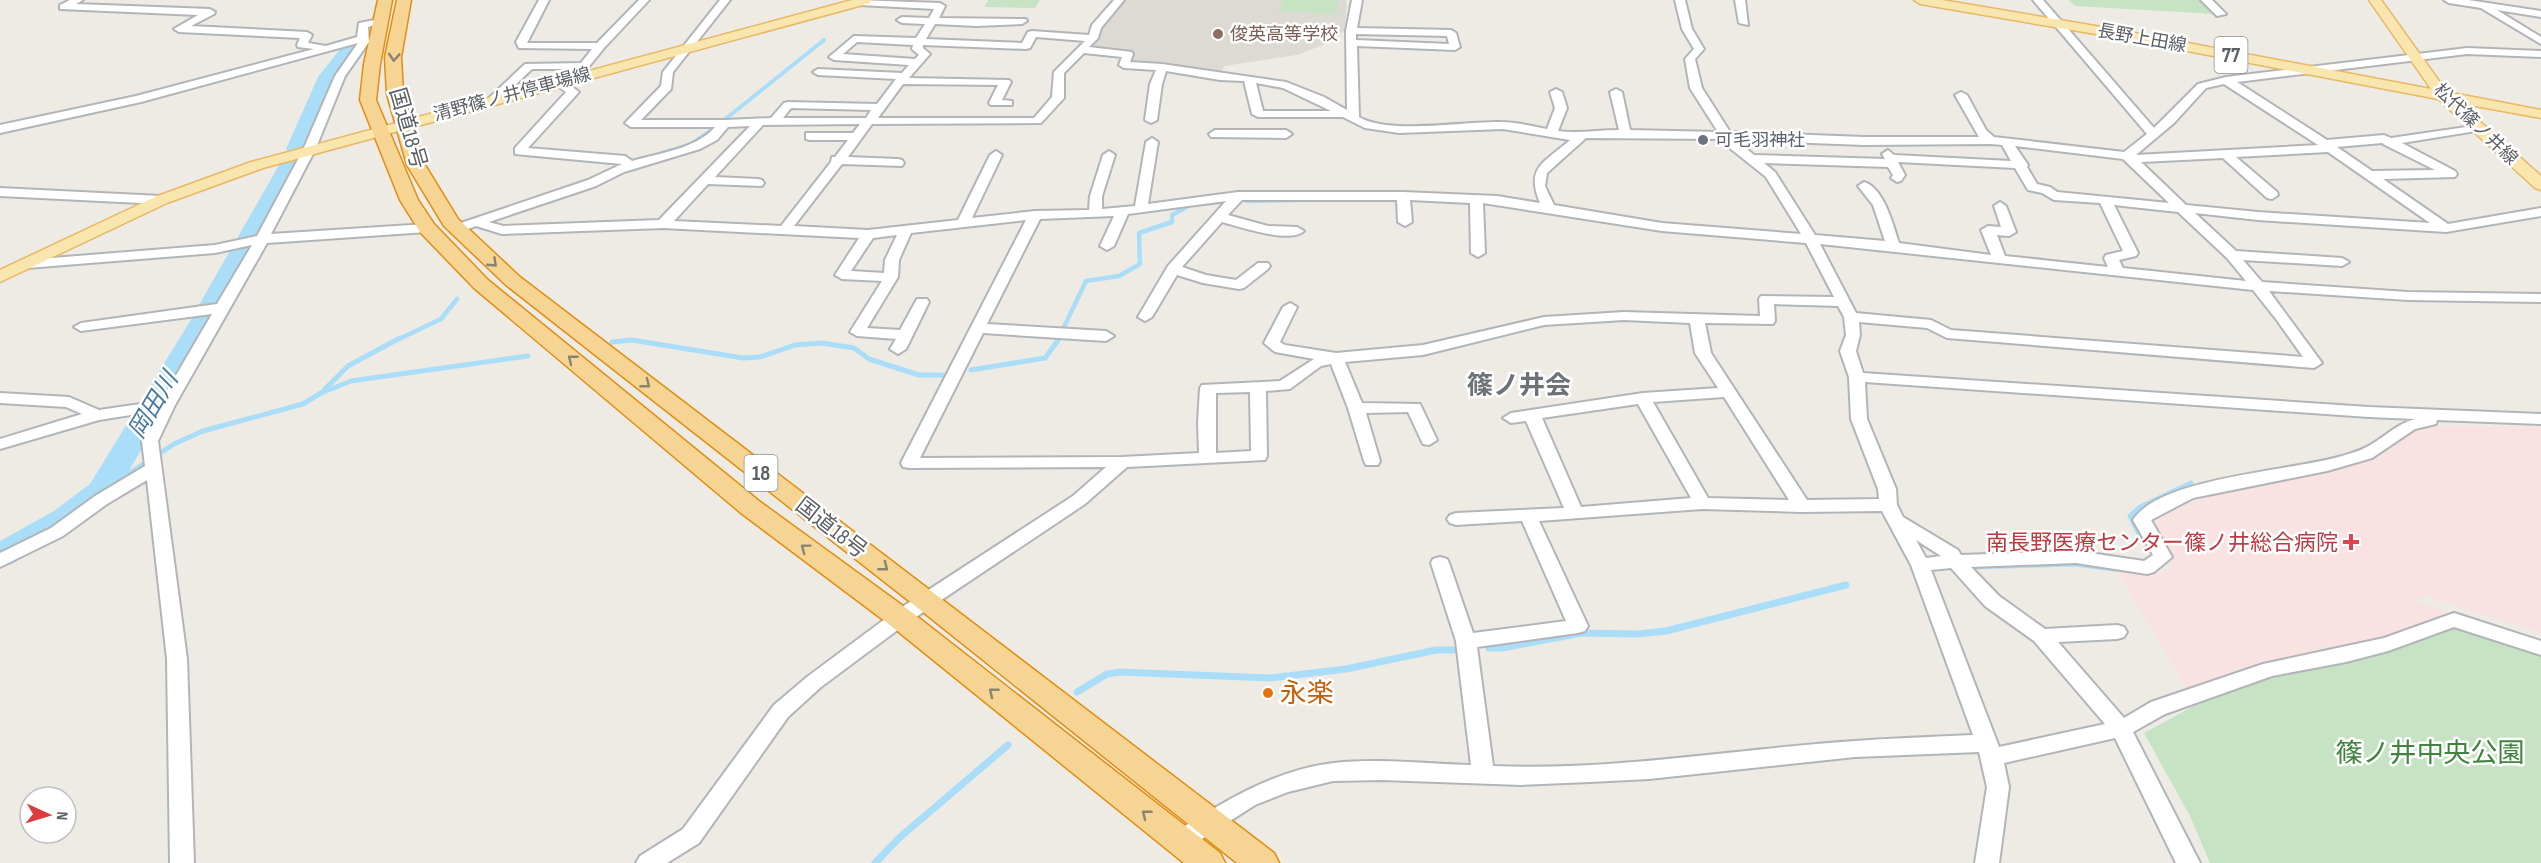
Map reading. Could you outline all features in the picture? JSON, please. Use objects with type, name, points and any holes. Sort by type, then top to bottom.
[{"type":"highway","name":"国道18号","points":[[404,0],[393,57],[395,94],[391,127],[409,200],[427,228],[481,284],[750,507],[900,618],[1208,863]]},
{"type":"highway","name":"国道18号","points":[[383,10],[372,64],[368,100],[391,127],[416,165],[513,281],[928,601],[1262,863]]},
{"type":"main road","name":"長野上田線","points":[[1920,0],[2309,69],[2541,114]]},
{"type":"main road","name":"松代篠ノ井線","points":[[2375,0],[2442,95],[2541,185]]},
{"type":"main road","name":"清野篠ノ井停車場線","points":[[0,277],[161,200],[211,180],[309,150],[493,100],[572,75],[686,48],[863,1]]},
{"type":"street","points":[[78,0],[63,7],[210,12],[179,28],[304,34],[307,36],[302,45],[334,47]]},
{"type":"street","points":[[544,0],[520,42],[523,46],[600,46]]},
{"type":"street","points":[[629,166],[625,160],[519,151],[573,92],[572,75],[644,0]]},
{"type":"street","points":[[725,0],[668,72],[666,82],[668,87],[632,123],[725,124],[869,120],[1037,121],[1058,98],[1059,72],[1093,38],[1096,27],[1119,0]]},
{"type":"street","points":[[1348,116],[1352,37],[1357,0]]},
{"type":"street","points":[[1680,0],[1687,29],[1699,49],[1690,58],[1696,88],[1726,135],[1771,175],[1810,239],[1851,317],[1853,335],[1848,351],[1857,377],[1859,419],[1887,489],[1888,505],[1920,566],[1989,750],[1998,787],[1987,863]]},
{"type":"street","points":[[1740,0],[1744,23]]},
{"type":"street","points":[[2038,0],[2152,133]]},
{"type":"street","points":[[2206,0],[2222,14]]},
{"type":"street","points":[[2449,0],[2541,14]]},
{"type":"street","points":[[2469,0],[2480,4],[2541,41]]},
{"type":"street","points":[[784,231],[836,160],[902,78],[925,54],[917,49],[918,43],[934,21],[940,6],[863,1]]},
{"type":"street","points":[[182,863],[177,659],[150,441],[158,406],[223,308],[251,242],[309,150],[340,76],[364,42],[362,39],[363,25],[383,10]]},
{"type":"street","points":[[902,20],[976,23],[1022,21]]},
{"type":"street","points":[[1451,33],[1455,47],[1352,37],[1451,33]]},
{"type":"street","points":[[918,62],[834,57],[854,39],[1026,46],[1032,34],[1093,38]]},
{"type":"street","points":[[0,129],[57,119],[156,95],[362,39]]},
{"type":"street","points":[[1082,50],[1128,54],[1124,65],[1162,67],[1220,77],[1249,78],[1292,87],[1320,99],[1369,126],[1399,129],[1503,125],[1580,138]]},
{"type":"street","points":[[2129,157],[2152,133],[2170,120],[2202,86],[2226,80],[2468,51],[2541,54]]},
{"type":"street","points":[[493,100],[529,66],[572,75]]},
{"type":"street","points":[[1151,120],[1156,84],[1162,67]]},
{"type":"street","points":[[818,72],[1005,82],[995,103],[1008,103]]},
{"type":"street","points":[[1249,78],[1258,114],[1257,134]]},
{"type":"street","points":[[2226,80],[2328,146],[2446,228]]},
{"type":"street","points":[[1551,134],[1561,108],[1556,92]]},
{"type":"street","points":[[1616,92],[1625,133]]},
{"type":"street","points":[[1961,95],[1981,132],[1990,140]]},
{"type":"street","points":[[774,121],[788,105],[879,107]]},
{"type":"street","points":[[1258,114],[1348,116]]},
{"type":"street","points":[[663,224],[760,122]]},
{"type":"street","points":[[466,225],[592,183],[629,166],[696,146],[713,137],[725,124]]},
{"type":"street","points":[[2389,142],[2476,128]]},
{"type":"street","points":[[1215,134],[1286,134]]},
{"type":"street","points":[[1548,207],[1539,186],[1541,172],[1583,134],[1726,135],[1864,141],[1881,139],[1990,140],[2129,157],[2226,154],[2384,139],[2451,174],[2369,175]]},
{"type":"street","points":[[810,136],[856,137]]},
{"type":"street","points":[[1881,139],[1899,175],[1898,178]]},
{"type":"street","points":[[2006,141],[2022,165],[2032,187],[2046,190],[2054,196],[2181,209],[2446,228],[2541,212]]},
{"type":"street","points":[[1141,208],[1152,142]]},
{"type":"street","points":[[1095,213],[1096,196],[1108,154]]},
{"type":"street","points":[[2226,154],[2272,195]]},
{"type":"street","points":[[964,222],[996,155]]},
{"type":"street","points":[[1851,317],[1931,324],[1947,334],[2314,363],[2282,316],[2232,255],[2181,209],[2129,157]]},
{"type":"street","points":[[1752,159],[2022,165]]},
{"type":"street","points":[[836,160],[898,163]]},
{"type":"street","points":[[705,180],[758,183]]},
{"type":"street","points":[[1864,186],[1879,204],[1893,246]]},
{"type":"street","points":[[0,192],[161,200]]},
{"type":"street","points":[[466,225],[502,230],[663,224],[868,234],[1035,215],[1124,211],[1238,196],[1402,196],[1476,199],[1548,207],[1662,227],[1893,246],[2000,260],[2256,286],[2408,296],[2541,298]]},
{"type":"street","points":[[1145,316],[1173,269],[1238,196]]},
{"type":"street","points":[[1402,196],[1405,222]]},
{"type":"street","points":[[1476,199],[1478,253]]},
{"type":"street","points":[[2105,200],[2131,253],[2111,258],[2118,273]]},
{"type":"street","points":[[2000,206],[2009,232],[1988,230],[2000,260]]},
{"type":"street","points":[[1107,246],[1124,211]]},
{"type":"street","points":[[1035,215],[909,464],[1122,462],[1259,456],[1258,387]]},
{"type":"street","points":[[1220,217],[1268,230],[1297,231]]},
{"type":"street","points":[[27,264],[215,249],[251,242],[427,228]]},
{"type":"street","points":[[905,335],[857,332],[891,278],[892,260],[907,228]]},
{"type":"street","points":[[868,234],[842,275],[891,278]]},
{"type":"street","points":[[2232,255],[2342,262]]},
{"type":"street","points":[[1173,269],[1203,279],[1239,285],[1263,266]]},
{"type":"street","points":[[1208,459],[1206,423],[1208,388],[1284,386],[1316,363],[1336,358],[1423,350],[1544,321],[1624,316],[1768,321],[1766,299],[1842,302]]},
{"type":"street","points":[[898,349],[922,302]]},
{"type":"street","points":[[1290,307],[1272,343],[1280,349],[1336,358]]},
{"type":"street","points":[[81,327],[223,308]]},
{"type":"street","points":[[1697,318],[1703,353],[1802,506]]},
{"type":"street","points":[[979,328],[1106,336]]},
{"type":"street","points":[[1336,358],[1356,408],[1372,461]]},
{"type":"street","points":[[1857,377],[2541,419]]},
{"type":"street","points":[[1511,418],[1643,398],[1727,392]]},
{"type":"street","points":[[0,398],[69,402],[97,415]]},
{"type":"street","points":[[1643,398],[1702,503]]},
{"type":"street","points":[[0,444],[97,415],[158,406]]},
{"type":"street","points":[[1356,408],[1414,407],[1429,440]]},
{"type":"street","points":[[1532,415],[1575,513]]},
{"type":"street","points":[[1920,566],[1955,561],[2076,558],[2147,568],[2163,557],[2142,520],[2177,497],[2367,454],[2385,443],[2396,432],[2417,422],[2482,417]]},
{"type":"street","points":[[0,561],[57,532],[153,459]]},
{"type":"street","points":[[648,863],[691,836],[781,711],[814,682],[900,618],[1078,500],[1122,462]]},
{"type":"street","points":[[1456,519],[1702,503],[1802,506],[1888,505]]},
{"type":"street","points":[[1466,641],[1578,626],[1528,515]]},
{"type":"street","points":[[1898,521],[1952,554],[1955,561],[1992,601],[2041,636],[2121,729],[2187,863]]},
{"type":"street","points":[[1440,563],[1466,641],[1483,775]]},
{"type":"street","points":[[1180,841],[1247,799],[1284,784],[1333,772],[1382,771],[1483,775],[1649,770],[1855,749],[1989,750],[2121,729],[2158,708],[2270,669],[2346,655],[2388,644],[2454,620],[2541,648]]},
{"type":"street","points":[[2041,636],[2117,632]]},
{"type":"shaded area","name":"俊英高等学校","points":[[1123,0],[1346,0],[1347,6],[1344,31],[1333,41],[1297,55],[1224,66],[1220,76],[1124,65],[1130,54],[1084,51]]},
{"type":"shaded area","name":"南長野医療センター篠ノ井総合病院","points":[[2452,426],[2541,427],[2541,633],[2424,595],[2416,601],[2446,613],[2383,640],[2273,664],[2187,689],[2118,572],[2152,576],[2171,567],[2171,559],[2151,525],[2154,518],[2227,488],[2340,469],[2382,456],[2397,437],[2415,429]]},
{"type":"green space","points":[[988,0],[1040,0],[1035,8],[984,7]]},
{"type":"green space","points":[[1283,0],[1339,0],[1335,14],[1279,11]]},
{"type":"green space","points":[[2069,0],[2200,0],[2215,14],[2075,6]]},
{"type":"green space","name":"篠ノ井中央公園","points":[[2460,623],[2541,650],[2541,863],[2210,863],[2190,816],[2144,733],[2203,701],[2276,676],[2369,658]]},
{"type":"waterway","points":[[723,121],[824,40]]},
{"type":"waterway","name":"岡田川","points":[[297,149],[328,77],[355,43]]},
{"type":"waterway","points":[[667,152],[691,144],[715,128]]},
{"type":"waterway","points":[[654,156],[671,150]]},
{"type":"waterway","name":"岡田川","points":[[212,305],[293,160]]},
{"type":"waterway","points":[[1247,201],[1296,200]]},
{"type":"waterway","points":[[1200,204],[1222,202]]},
{"type":"waterway","points":[[1064,327],[1086,281],[1119,276],[1140,264],[1139,233],[1172,222],[1172,215],[1190,205]]},
{"type":"waterway","points":[[397,340],[441,319],[457,299]]},
{"type":"waterway","name":"岡田川","points":[[0,556],[65,518],[102,491],[205,318]]},
{"type":"waterway","points":[[324,390],[348,366],[400,338]]},
{"type":"waterway","points":[[971,370],[1045,358],[1059,339]]},
{"type":"waterway","points":[[612,342],[632,340],[743,358],[760,357],[795,345],[822,343],[854,348],[869,359],[919,375],[943,375]]},
{"type":"waterway","points":[[102,491],[174,444],[203,431],[303,404],[321,393],[351,381],[528,356]]},
{"type":"waterway","points":[[2143,542],[2130,516],[2140,507],[2191,483]]},
{"type":"waterway","points":[[1969,567],[2075,564],[2115,569]]},
{"type":"waterway","points":[[1489,648],[1502,648],[1582,633],[1638,634],[1666,631],[1846,585]]},
{"type":"waterway","points":[[1077,692],[1107,674],[1120,672],[1270,678],[1346,669],[1436,650],[1454,650]]},
{"type":"waterway","points":[[875,863],[899,838],[1008,745]]},
{"type":"place","name":"俊英高等学校","points":[[1218,34]]},
{"type":"place","name":"可毛羽神社","points":[[1703,140]]},
{"type":"place","name":"南長野医療センター篠ノ井総合病院","points":[[2351,542]]},
{"type":"place","name":"永楽","points":[[1268,693]]},
{"type":"district","name":"篠ノ井会","points":[[1519,385]]}]
